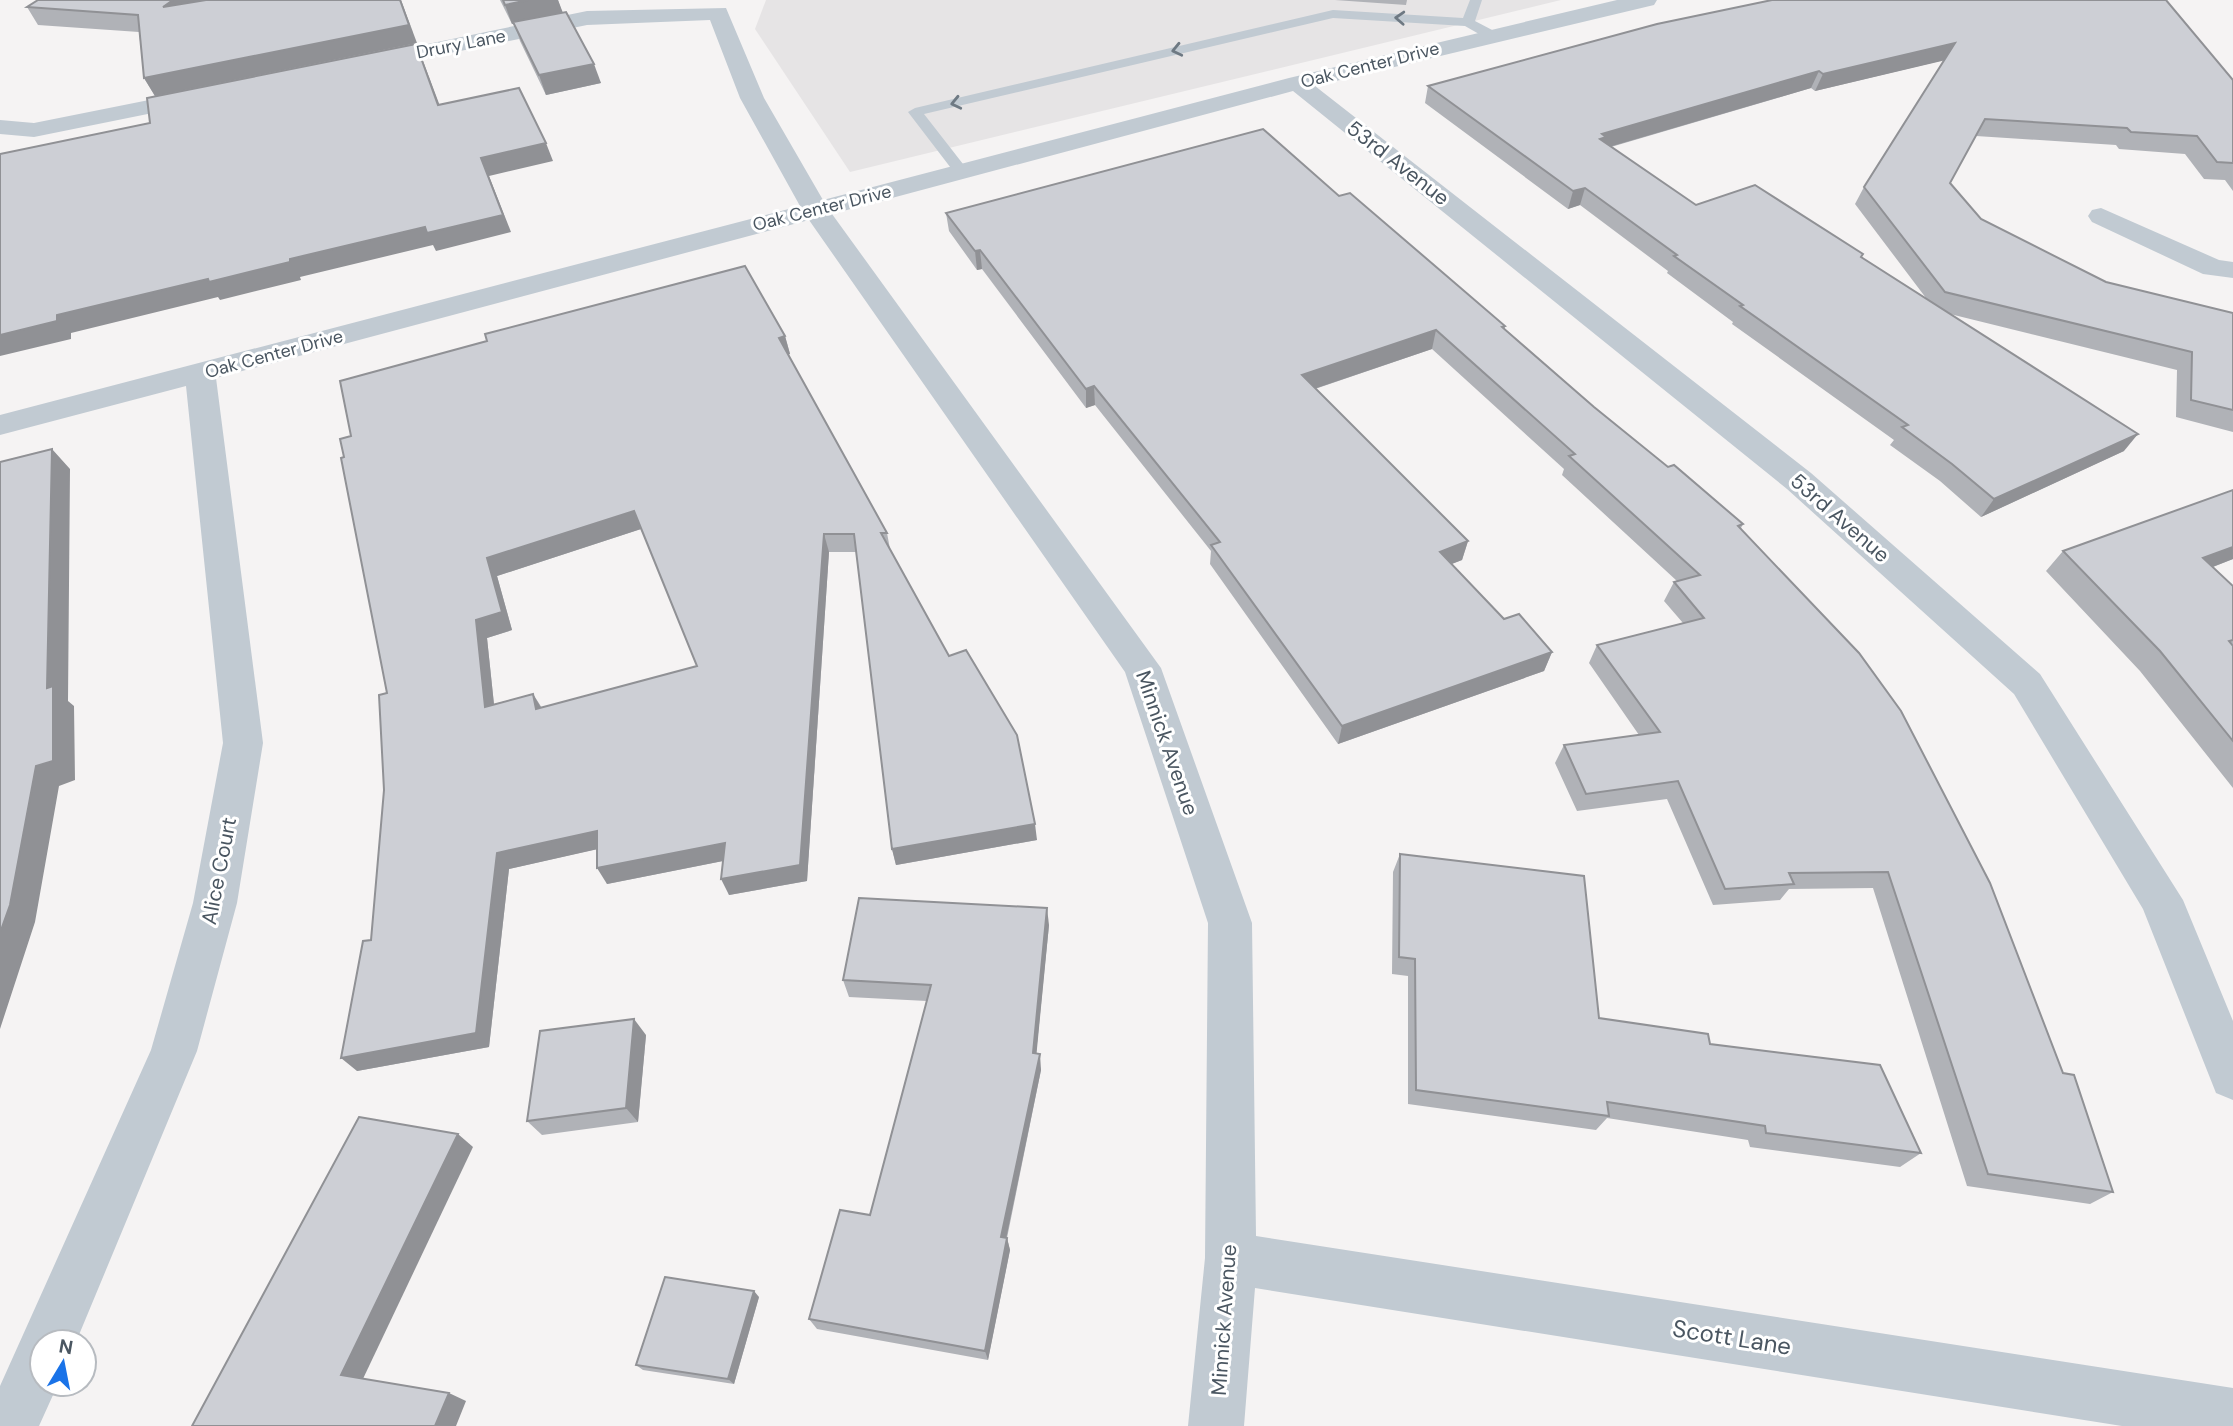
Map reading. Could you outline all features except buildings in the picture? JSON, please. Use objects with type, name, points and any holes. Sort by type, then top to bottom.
[{"type":"street","name":"Oak Center Drive","points":[[0,425],[815,209],[962,173],[1297,83],[1480,28],[1646,0]]},
{"type":"street","name":"Drury Lane","points":[[344,67],[587,18],[721,7]]},
{"type":"street","name":"Minnick Avenue","points":[[721,7],[752,98],[815,209],[1142,667],[1230,923],[1231,1258],[1216,1426]]},
{"type":"street","name":"53rd Avenue","points":[[1297,83],[1799,481],[2027,684],[2161,900],[2233,1077]]},
{"type":"street","points":[[0,127],[34,130],[223,92]]},
{"type":"street","points":[[2101,216],[2213,268],[2233,270]]},
{"type":"street","name":"Alice Court","points":[[55,1328],[174,1051],[215,903],[243,743],[200,373]]},
{"type":"street","name":"Scott Lane","points":[[1231,1258],[2233,1416]]},
{"type":"street","points":[[10,1426],[28,1387]]},
{"type":"lane","points":[[962,173],[915,112],[1333,14],[1480,28],[1476,0]]},
{"type":"shaded area","points":[[766,0],[1561,0],[850,172],[755,29]]}]
